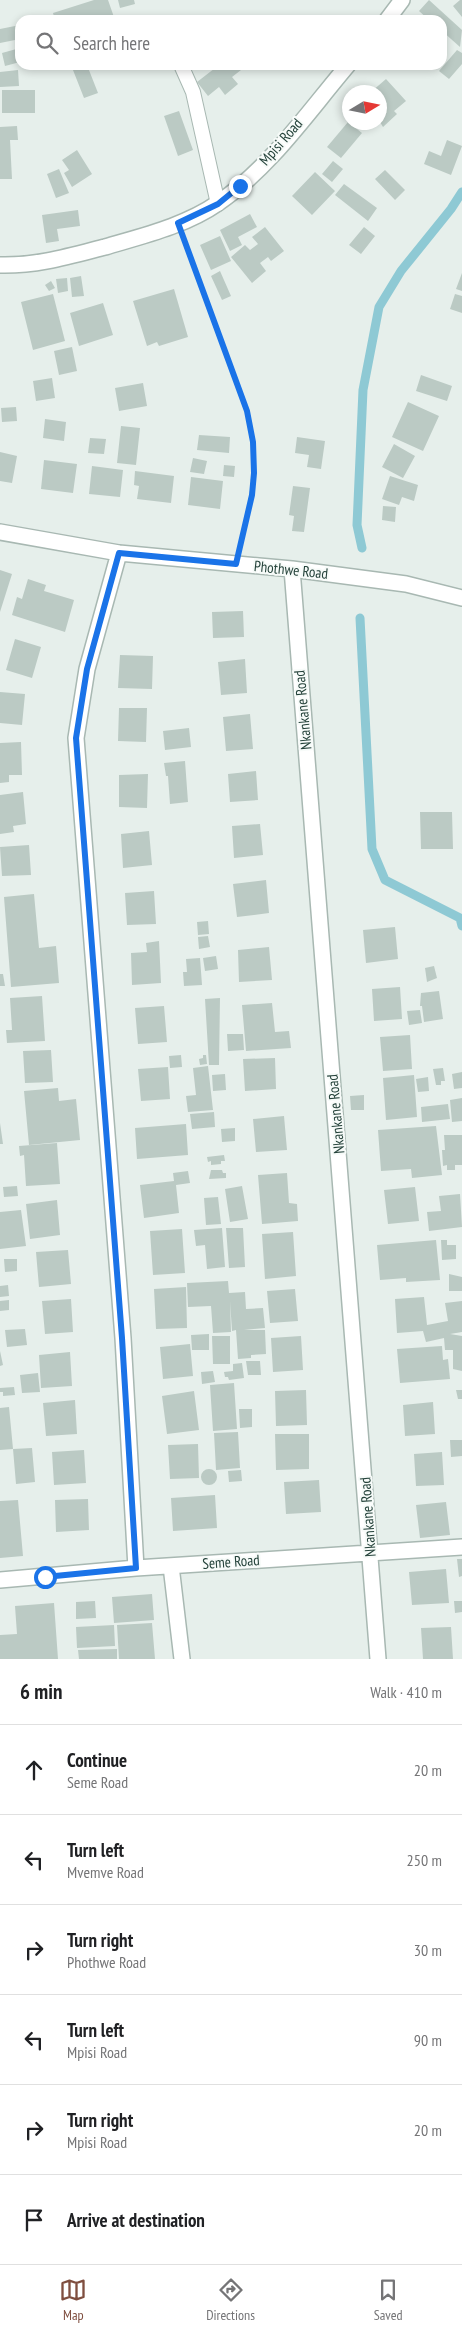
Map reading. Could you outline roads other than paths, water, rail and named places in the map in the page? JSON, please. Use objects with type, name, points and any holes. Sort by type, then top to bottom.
[{"type":"street","points":[[391,15],[402,0]]},
{"type":"street","name":"Mpisi Road","points":[[0,265],[34,264],[68,257],[178,223],[218,204],[260,167],[344,70]]},
{"type":"street","name":"Phothwe Road","points":[[0,532],[119,553],[292,568],[406,584],[462,598]]},
{"type":"street","points":[[119,553],[87,669],[76,738],[122,1338],[136,1568]]},
{"type":"street","name":"Nkankane Road","points":[[292,568],[378,1659]]},
{"type":"street","name":"Seme Road","points":[[0,1580],[136,1568],[462,1546]]},
{"type":"street","points":[[171,1566],[182,1659]]},
{"type":"lane","points":[[183,70],[193,92],[218,204]]},
{"type":"waterway","points":[[362,548],[357,525],[363,390],[379,307],[401,271],[451,209],[462,192]]},
{"type":"waterway","points":[[360,618],[372,849],[385,880],[460,918],[462,926]]}]
